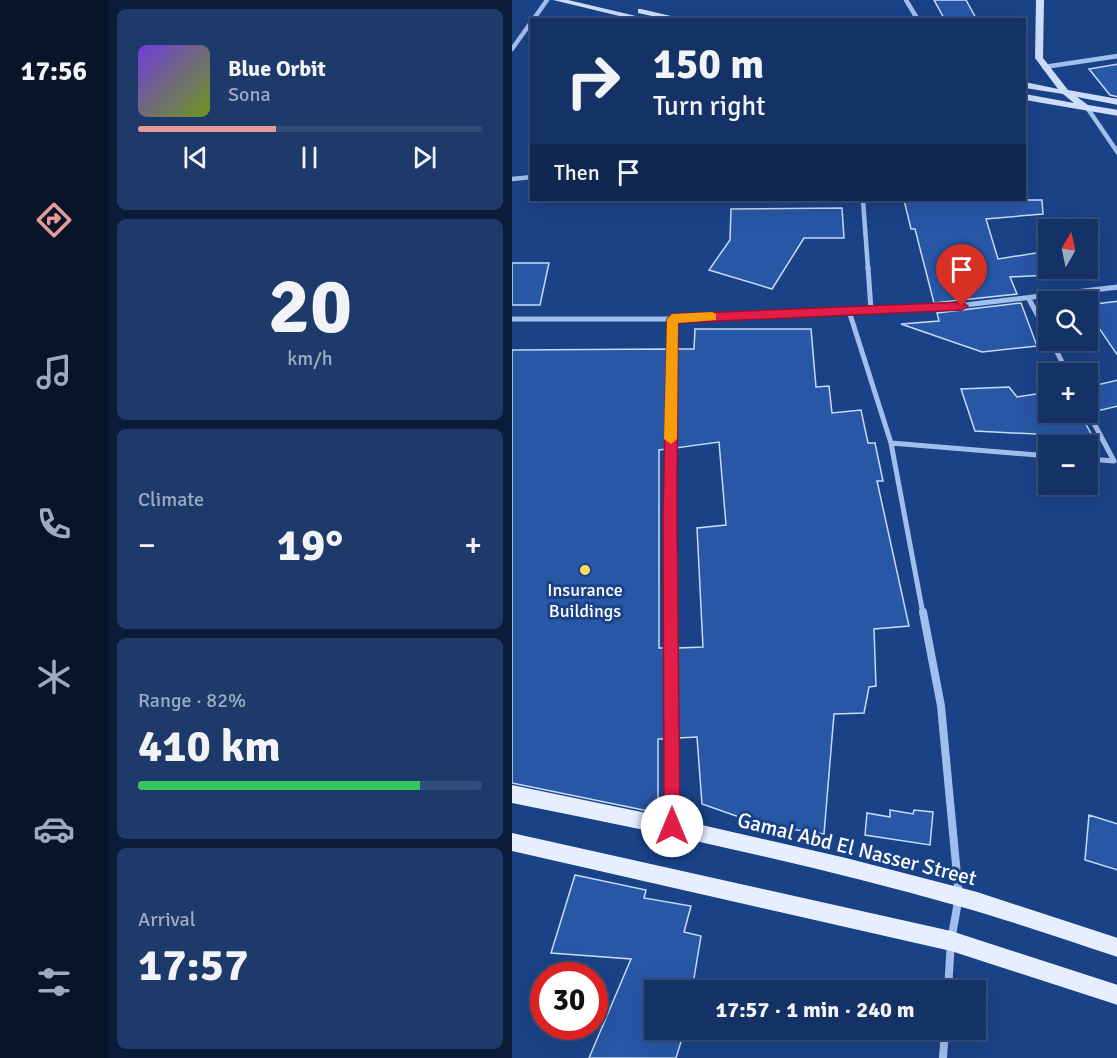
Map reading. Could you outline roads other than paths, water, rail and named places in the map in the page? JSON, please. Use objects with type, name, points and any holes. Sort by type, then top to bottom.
[{"type":"main road","name":"Gamal Abd El Nasser Street","points":[[512,794],[672,826],[959,896],[1118,948]]},
{"type":"main road","points":[[512,842],[952,941],[1118,995]]},
{"type":"street","points":[[534,18],[547,0]]},
{"type":"street","points":[[557,0],[640,18]]},
{"type":"street","points":[[595,0],[675,18]]},
{"type":"street","points":[[906,0],[917,18]]},
{"type":"street","points":[[1040,0],[1039,58],[1066,93],[1088,109],[1118,153]]},
{"type":"street","points":[[512,49],[530,23]]},
{"type":"street","points":[[1044,67],[1118,56]]},
{"type":"street","points":[[1026,85],[1118,102]]},
{"type":"street","points":[[1026,97],[1118,113]]},
{"type":"street","points":[[512,179],[530,177]]},
{"type":"street","points":[[863,201],[871,310]]},
{"type":"street","points":[[512,319],[672,319],[939,308],[1030,299],[1118,286]]},
{"type":"street","points":[[1030,299],[1038,315]]},
{"type":"street","points":[[849,310],[876,391],[890,443],[941,706],[959,896],[949,980]]},
{"type":"street","points":[[672,319],[670,516],[672,826]]},
{"type":"street","points":[[1094,423],[1116,461]]},
{"type":"street","points":[[890,443],[1038,455]]},
{"type":"street","points":[[1098,460],[1116,461]]},
{"type":"street","points":[[943,1058],[944,1040]]},
{"type":"place","name":"Insurance Buildings","points":[[585,570]]}]
